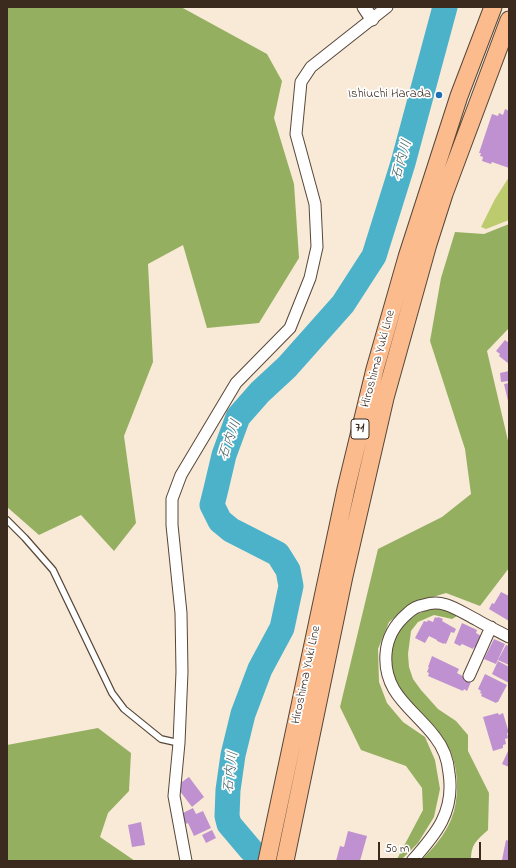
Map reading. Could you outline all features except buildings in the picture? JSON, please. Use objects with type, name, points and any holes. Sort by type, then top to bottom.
[{"type":"main road","name":"Hiroshima Yuki Line","points":[[267,861],[346,489],[375,369],[407,257],[459,96],[493,7]]},
{"type":"main road","name":"Hiroshima Yuki Line","points":[[285,861],[344,576],[385,398],[428,244],[444,194],[509,20]]},
{"type":"street","points":[[364,7],[372,19]]},
{"type":"street","points":[[186,861],[174,796],[179,743],[182,672],[181,613],[172,525],[172,499],[182,475],[236,383],[290,328],[310,278],[317,247],[316,204],[296,134],[301,82],[311,66],[388,7]]},
{"type":"street","points":[[412,861],[431,838],[443,820],[450,797],[449,772],[446,759],[435,737],[410,710],[392,687],[387,676],[386,661],[389,639],[395,626],[411,610],[429,603],[437,602],[451,606],[509,637]]},
{"type":"street","points":[[469,676],[491,627]]},
{"type":"lane","points":[[7,520],[53,570],[112,693],[124,709],[161,739],[179,743]]},
{"type":"green space","points":[[7,7],[181,7],[267,54],[282,81],[274,118],[294,184],[299,258],[259,323],[207,328],[183,245],[148,264],[153,362],[124,436],[136,523],[114,551],[81,515],[39,535],[7,507]]},
{"type":"green space","points":[[509,177],[509,220],[486,229],[481,227],[495,199]]},
{"type":"green space","points":[[509,224],[509,328],[487,351],[509,445],[509,568],[480,606],[446,593],[413,603],[389,622],[378,649],[379,682],[387,703],[403,722],[425,737],[435,760],[440,789],[434,817],[418,843],[400,861],[396,861],[423,810],[422,788],[406,766],[361,750],[340,707],[378,549],[442,517],[471,494],[465,449],[430,341],[441,278],[455,232],[484,234]]},
{"type":"green space","points":[[438,608],[445,609],[457,616],[452,619],[434,615],[418,622],[411,631],[408,654],[409,667],[413,679],[421,690],[438,709],[456,721],[468,735],[468,751],[489,793],[488,830],[475,843],[471,861],[421,861],[439,840],[448,826],[454,812],[457,796],[455,765],[450,751],[439,732],[405,700],[399,691],[392,672],[392,644],[400,629],[404,624],[419,613]]},
{"type":"green space","points":[[98,728],[131,753],[129,791],[108,813],[100,837],[135,861],[7,861],[7,745]]},
{"type":"waterway","name":"石内川","points":[[251,850],[229,824],[227,816],[228,790],[233,755],[243,714],[260,669],[282,628],[291,586],[288,570],[278,554],[231,530],[220,521],[212,505],[224,455],[238,417],[260,392],[287,367],[343,304],[374,256],[403,163],[445,7]]},
{"type":"place","name":"Ishiuchi Harada","points":[[439,95]]}]
